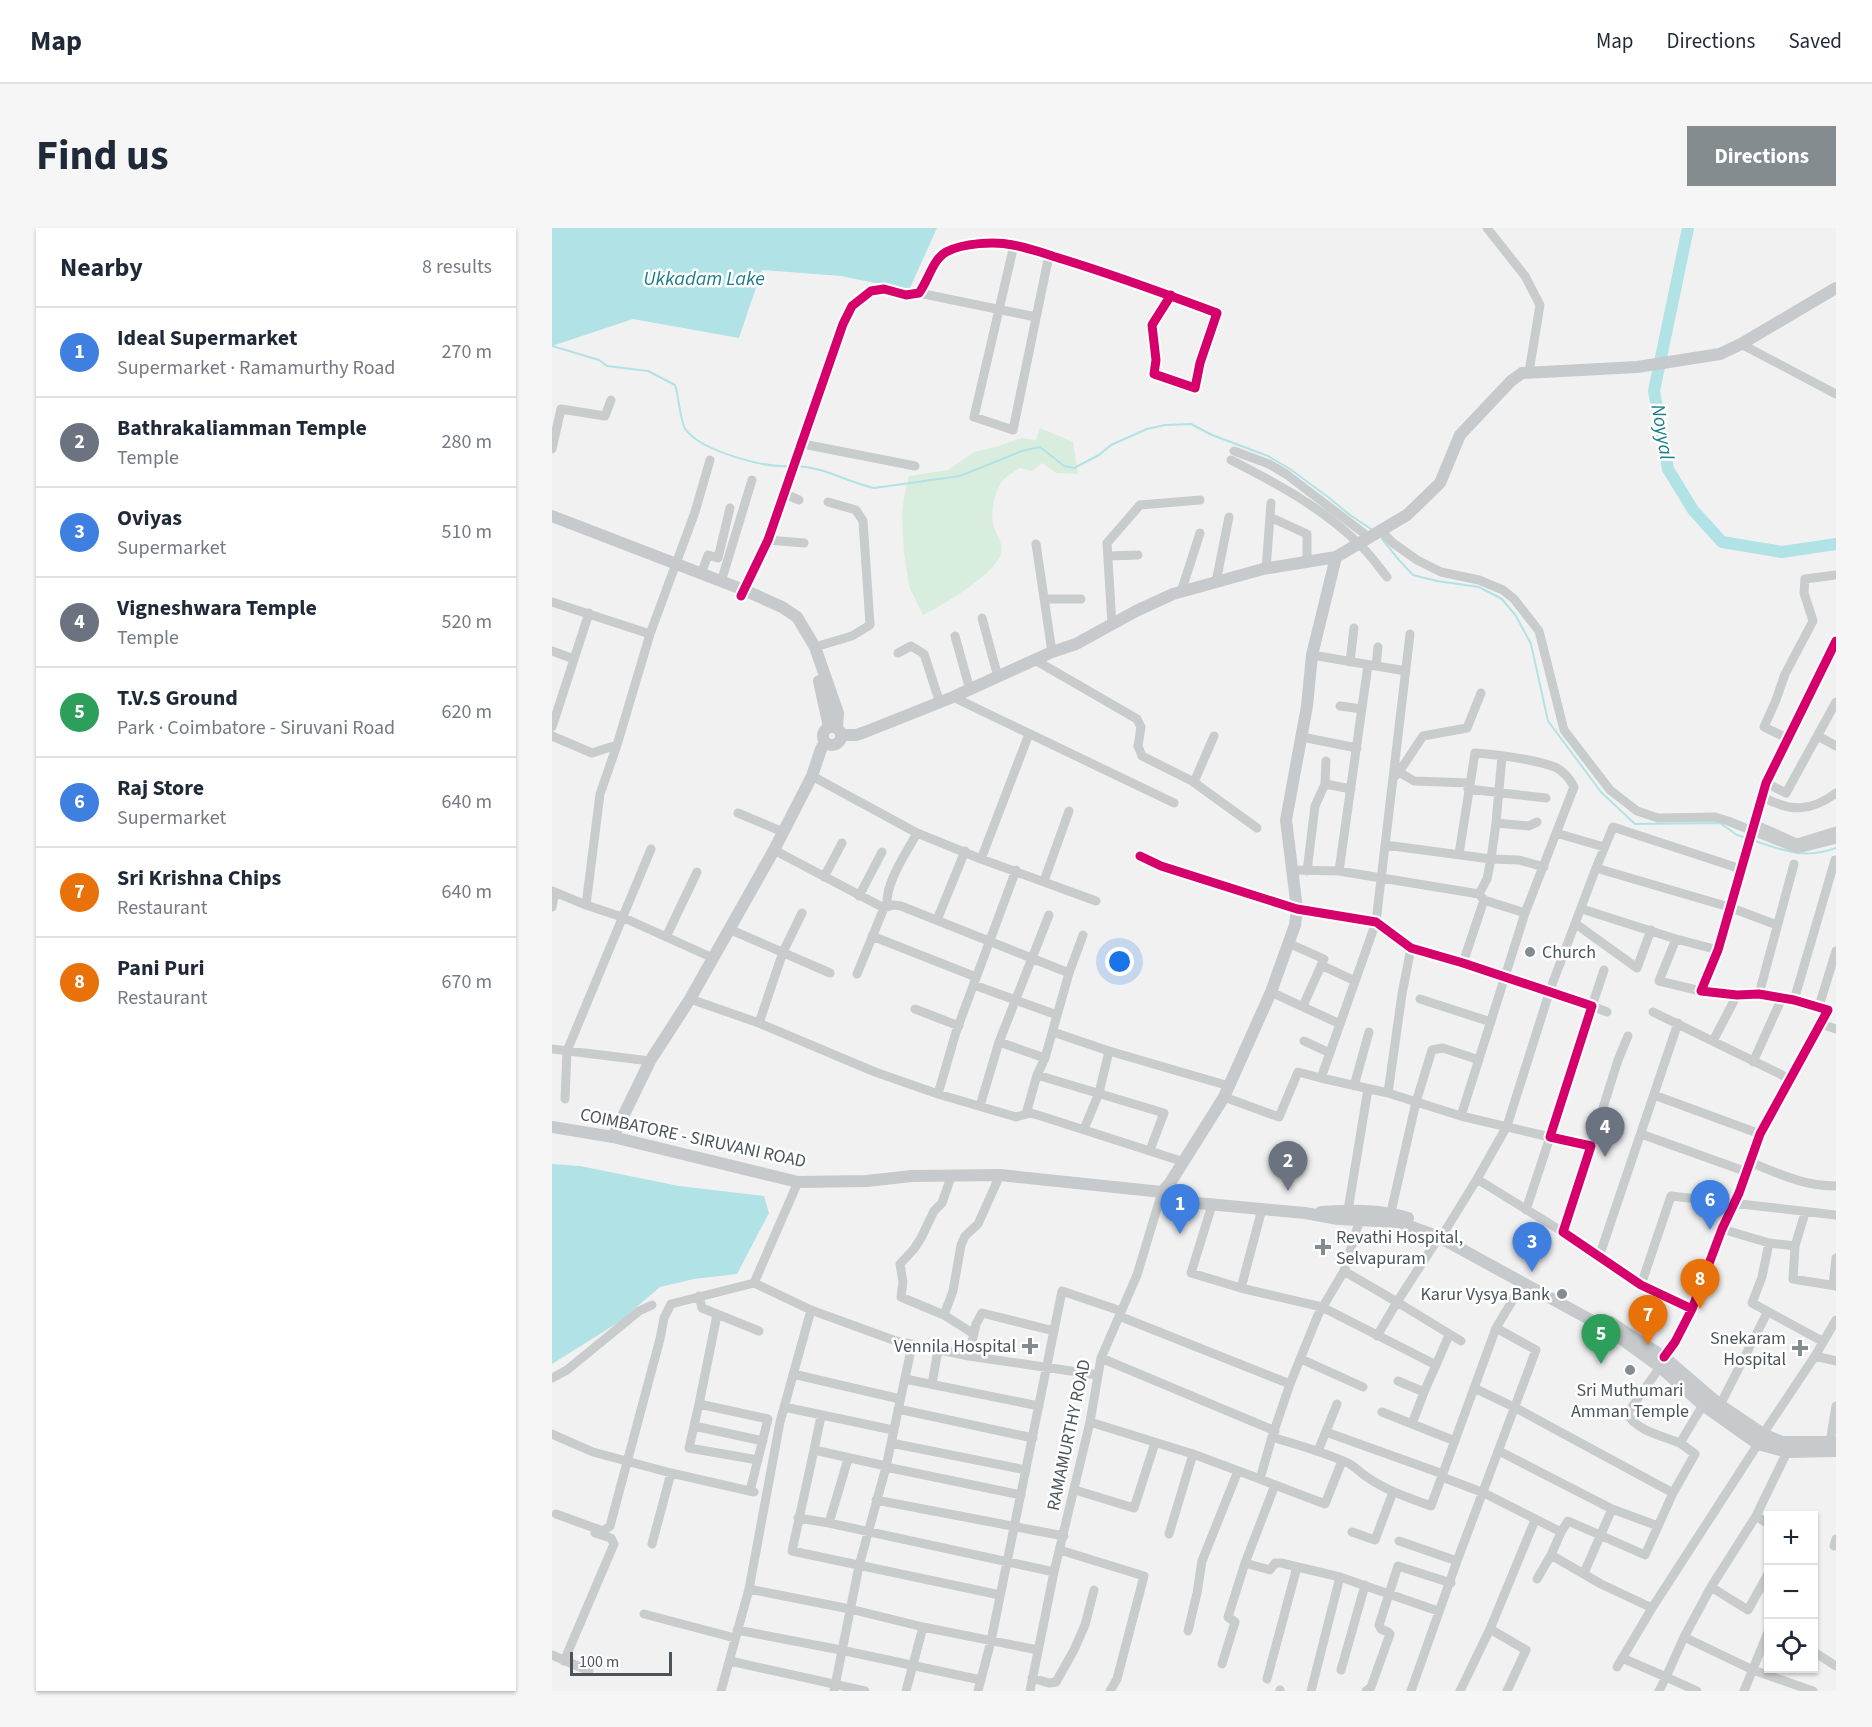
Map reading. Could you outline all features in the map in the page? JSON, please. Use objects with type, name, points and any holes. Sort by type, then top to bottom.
[{"type":"main road","points":[[613,1137],[650,1061],[690,999],[774,850],[815,770],[830,753],[829,744],[822,735],[825,729],[856,735],[865,732],[953,698],[1052,652],[1076,644],[1136,611],[1181,592],[1266,569],[1336,557],[1407,515],[1440,483],[1460,435],[1511,381],[1522,373],[1637,367],[1720,354],[1836,288]]},
{"type":"main road","points":[[552,516],[675,567],[721,582],[777,612],[795,626],[805,643],[836,730],[838,743],[829,744]]},
{"type":"main road","points":[[552,522],[782,607],[797,617],[815,647],[838,713],[836,730]]},
{"type":"main road","points":[[1336,557],[1312,655],[1302,738],[1286,820],[1297,909],[1294,925],[1271,992],[1226,1091],[1166,1188],[1175,1192],[1182,1199],[1212,1205],[1305,1213],[1338,1219],[1398,1222],[1442,1234],[1662,1362],[1703,1405],[1761,1439],[1786,1452],[1834,1445]]},
{"type":"main road","name":"COIMBATORE - SIRUVANI ROAD","points":[[552,1126],[613,1137],[798,1182],[1000,1174],[1166,1188]]},
{"type":"main road","points":[[1305,1213],[1348,1210],[1391,1212],[1442,1234],[1626,1331],[1761,1439],[1834,1445]]},
{"type":"street","points":[[1487,228],[1525,276],[1540,305],[1529,372]]},
{"type":"street","points":[[920,293],[938,258],[947,251],[987,242],[1014,245],[1049,255],[1171,295],[1217,313],[1200,363],[1195,387],[1154,374],[1156,360],[1152,325],[1171,295]]},
{"type":"street","points":[[1014,245],[974,417],[1013,430],[1049,255]]},
{"type":"street","points":[[742,593],[768,540],[843,324],[852,306],[871,291],[884,289],[906,295],[920,293],[1036,317]]},
{"type":"street","points":[[1741,344],[1836,394]]},
{"type":"street","points":[[552,449],[561,409],[605,416],[611,400]]},
{"type":"street","points":[[803,444],[915,466]]},
{"type":"street","points":[[1232,455],[1269,464],[1371,537],[1393,543],[1417,561],[1441,572],[1479,580],[1503,590],[1514,599],[1539,631],[1564,730],[1610,790],[1637,811],[1659,818],[1714,818],[1752,827],[1797,843],[1836,831]]},
{"type":"street","points":[[586,905],[600,794],[650,634],[695,512],[710,459]]},
{"type":"street","points":[[721,582],[753,480]]},
{"type":"street","points":[[785,495],[799,500]]},
{"type":"street","points":[[1112,625],[1107,543],[1140,505],[1200,500]]},
{"type":"street","points":[[815,647],[852,636],[870,625],[863,521],[856,510],[828,502]]},
{"type":"street","points":[[1266,569],[1271,503]]},
{"type":"street","points":[[701,574],[708,555],[718,558],[730,508]]},
{"type":"street","points":[[1216,582],[1229,517]]},
{"type":"street","points":[[1270,517],[1307,534],[1307,562]]},
{"type":"street","points":[[1181,592],[1200,533]]},
{"type":"street","points":[[1371,537],[1387,577]]},
{"type":"street","points":[[768,540],[804,543]]},
{"type":"street","points":[[1036,544],[1052,652]]},
{"type":"street","points":[[1108,556],[1138,555]]},
{"type":"street","points":[[1789,740],[1764,727],[1785,674],[1813,621],[1804,593],[1805,579],[1836,575]]},
{"type":"street","points":[[1044,599],[1081,598]]},
{"type":"street","points":[[552,602],[650,634]]},
{"type":"street","points":[[552,727],[589,613]]},
{"type":"street","points":[[982,618],[998,677]]},
{"type":"street","points":[[1350,662],[1354,628]]},
{"type":"street","points":[[1321,1078],[1376,922],[1396,775],[1410,634]]},
{"type":"street","points":[[956,636],[970,690]]},
{"type":"street","points":[[1701,991],[1718,950],[1766,783],[1836,641]]},
{"type":"street","points":[[898,653],[911,646],[924,654],[940,703]]},
{"type":"street","points":[[1339,871],[1362,709],[1378,646]]},
{"type":"street","points":[[552,651],[574,659]]},
{"type":"street","points":[[1312,655],[1406,671]]},
{"type":"street","points":[[1035,660],[1137,719],[1141,727],[1138,746],[1142,756],[1194,783],[1257,828]]},
{"type":"street","points":[[552,692],[562,695]]},
{"type":"street","points":[[1396,775],[1423,736],[1467,728],[1481,693]]},
{"type":"street","points":[[953,698],[1174,803]]},
{"type":"street","points":[[1766,783],[1786,793],[1836,702]]},
{"type":"street","points":[[1340,706],[1362,709]]},
{"type":"street","points":[[981,859],[1029,734]]},
{"type":"street","points":[[552,736],[592,753],[617,745]]},
{"type":"street","points":[[1194,783],[1214,736]]},
{"type":"street","points":[[1818,736],[1836,746]]},
{"type":"street","points":[[1302,738],[1357,748]]},
{"type":"street","points":[[1459,855],[1468,786],[1475,753],[1502,756],[1556,768],[1570,779],[1574,787],[1525,913],[1461,1116]]},
{"type":"street","points":[[1463,963],[1488,879],[1497,823],[1502,756]]},
{"type":"street","points":[[1307,871],[1315,806],[1325,784],[1326,762]]},
{"type":"street","points":[[815,770],[917,833],[1096,901]]},
{"type":"street","points":[[1396,775],[1414,781],[1468,786],[1546,798]]},
{"type":"street","points":[[1325,784],[1351,789]]},
{"type":"street","points":[[1763,797],[1777,804],[1801,809],[1836,793]]},
{"type":"street","points":[[1044,881],[1069,811]]},
{"type":"street","points":[[738,813],[783,832]]},
{"type":"street","points":[[1497,823],[1529,826],[1537,822]]},
{"type":"street","points":[[1377,1336],[1477,1179],[1507,1126],[1550,990],[1613,827],[1741,869]]},
{"type":"street","points":[[1752,827],[1798,849],[1836,839]]},
{"type":"street","points":[[857,974],[886,907],[886,897],[896,873],[917,833]]},
{"type":"street","points":[[1556,833],[1604,847]]},
{"type":"street","points":[[824,877],[842,843]]},
{"type":"street","points":[[1385,844],[1491,859],[1519,860],[1544,867]]},
{"type":"street","points":[[565,1099],[567,1051],[651,849]]},
{"type":"street","points":[[774,850],[859,896],[886,907],[901,906],[1069,973]]},
{"type":"street","points":[[937,920],[965,851]]},
{"type":"street","points":[[859,896],[882,852]]},
{"type":"street","points":[[1140,856],[1161,866],[1297,909],[1376,922],[1411,948],[1550,990],[1607,1012]]},
{"type":"street","points":[[1794,1000],[1834,860]]},
{"type":"street","points":[[1759,994],[1794,864]]},
{"type":"street","points":[[1596,868],[1729,907],[1777,924]]},
{"type":"street","points":[[938,1094],[959,1026],[1016,870]]},
{"type":"street","points":[[1292,870],[1339,871],[1381,878],[1481,897],[1525,913]]},
{"type":"street","points":[[666,937],[697,873]]},
{"type":"street","points":[[552,907],[554,891],[622,917],[713,958]]},
{"type":"street","points":[[1582,909],[1718,950]]},
{"type":"street","points":[[759,1023],[783,952],[802,913]]},
{"type":"street","points":[[980,1106],[999,1042],[1049,915]]},
{"type":"street","points":[[1576,924],[1637,968],[1651,930]]},
{"type":"street","points":[[729,929],[830,974]]},
{"type":"street","points":[[1026,1114],[1053,1032],[1069,973],[1083,935]]},
{"type":"street","points":[[872,936],[1015,1000],[1057,1015]]},
{"type":"street","points":[[1538,1580],[1568,1521],[1645,1555],[1673,1493],[1695,1454],[1680,1443],[1648,1431],[1630,1419],[1627,1414],[1675,1342],[1692,1309],[1760,1134],[1828,1010],[1794,1000],[1759,994],[1737,995],[1701,991],[1659,981],[1676,939]]},
{"type":"street","points":[[1288,943],[1324,958],[1303,1006]]},
{"type":"street","points":[[1388,1093],[1411,948]]},
{"type":"street","points":[[1819,1006],[1836,951]]},
{"type":"street","points":[[1321,965],[1355,981]]},
{"type":"street","points":[[1526,1210],[1604,970]]},
{"type":"street","points":[[1271,992],[1340,1024]]},
{"type":"street","points":[[1713,1041],[1737,995]]},
{"type":"street","points":[[1753,1062],[1782,998]]},
{"type":"street","points":[[690,999],[759,1023],[875,1072],[938,1094],[1016,1118],[1031,1113],[1184,1162]]},
{"type":"street","points":[[1420,999],[1491,1022]]},
{"type":"street","points":[[915,1009],[959,1026]]},
{"type":"street","points":[[1653,1012],[1790,1079]]},
{"type":"street","points":[[1599,1257],[1678,1023]]},
{"type":"street","points":[[1821,1024],[1836,1029]]},
{"type":"street","points":[[1053,1032],[1226,1091],[1279,1117],[1298,1072],[1388,1093],[1461,1116],[1591,1146]]},
{"type":"street","points":[[1354,1086],[1369,1032]]},
{"type":"street","points":[[1563,1232],[1628,1036]]},
{"type":"street","points":[[1304,1041],[1330,1053]]},
{"type":"street","points":[[999,1042],[1045,1058]]},
{"type":"street","points":[[1391,1212],[1416,1102],[1431,1050],[1443,1048],[1479,1060]]},
{"type":"street","points":[[552,1049],[650,1061]]},
{"type":"street","points":[[1084,1129],[1099,1093],[1109,1051]]},
{"type":"street","points":[[1037,1075],[1164,1113],[1150,1150]]},
{"type":"street","points":[[1348,1210],[1368,1089]]},
{"type":"street","points":[[1654,1095],[1760,1134]]},
{"type":"street","points":[[1641,1134],[1800,1182],[1816,1186],[1836,1186]]},
{"type":"street","points":[[944,1315],[953,1292],[961,1245],[965,1236],[978,1224],[1000,1174]]},
{"type":"street","points":[[951,1177],[942,1203],[934,1211],[914,1250],[900,1264],[903,1282],[901,1297],[944,1315],[974,1334]]},
{"type":"street","points":[[1477,1179],[1563,1232],[1641,1285],[1692,1309]]},
{"type":"street","points":[[754,1283],[798,1182]]},
{"type":"street","name":"RAMAMURTHY ROAD","points":[[1030,1691],[1054,1572],[1090,1422],[1101,1358],[1137,1275],[1166,1188]]},
{"type":"street","points":[[1641,1285],[1671,1196],[1836,1215]]},
{"type":"street","points":[[1212,1205],[1191,1273],[1240,1288],[1322,1307],[1436,1365]]},
{"type":"street","points":[[1240,1288],[1262,1209]]},
{"type":"street","points":[[1805,1212],[1795,1246],[1792,1279],[1835,1285],[1836,1258]]},
{"type":"street","points":[[1260,1479],[1290,1384],[1322,1307],[1344,1271],[1360,1219]]},
{"type":"street","points":[[1722,1229],[1769,1243],[1795,1246]]},
{"type":"street","points":[[1769,1243],[1762,1277],[1752,1303],[1822,1341]]},
{"type":"street","points":[[1344,1271],[1461,1341]]},
{"type":"street","points":[[554,1517],[603,1531],[608,1529],[664,1318],[671,1304],[699,1296],[754,1283],[811,1310],[896,1341],[969,1356],[1098,1375]]},
{"type":"street","points":[[1101,1358],[1273,1434],[1356,1467],[1366,1477],[1393,1492],[1431,1506],[1496,1328],[1523,1283]]},
{"type":"street","points":[[978,1691],[991,1641],[1062,1291],[1290,1384]]},
{"type":"street","points":[[699,1296],[702,1308],[759,1331]]},
{"type":"street","points":[[552,1378],[575,1363],[639,1311],[652,1305]]},
{"type":"street","points":[[724,1690],[736,1634],[749,1589],[780,1422],[811,1310]]},
{"type":"street","points":[[969,1356],[982,1313],[1054,1331]]},
{"type":"street","points":[[1720,1405],[1767,1313]]},
{"type":"street","points":[[717,1315],[689,1448],[758,1460]]},
{"type":"street","points":[[1697,1691],[1666,1677],[1619,1662],[1836,1320]]},
{"type":"street","points":[[1411,1691],[1438,1611],[1536,1350],[1496,1328]]},
{"type":"street","points":[[1412,1424],[1449,1335]]},
{"type":"street","points":[[835,1687],[859,1566],[886,1466],[912,1344]]},
{"type":"street","points":[[932,1384],[938,1350]]},
{"type":"street","points":[[1815,1356],[1836,1361]]},
{"type":"street","points":[[1301,1359],[1363,1387]]},
{"type":"street","points":[[793,1374],[900,1399]]},
{"type":"street","points":[[905,1379],[1039,1406]]},
{"type":"street","points":[[1398,1381],[1424,1392]]},
{"type":"street","points":[[1474,1388],[1514,1407],[1673,1493]]},
{"type":"street","points":[[699,1404],[780,1422]]},
{"type":"street","points":[[1318,1451],[1337,1404]]},
{"type":"street","points":[[1680,1443],[1703,1405]]},
{"type":"street","points":[[1834,1445],[1836,1406]]},
{"type":"street","points":[[784,1407],[894,1430]]},
{"type":"street","points":[[898,1409],[1033,1438]]},
{"type":"street","points":[[1382,1412],[1455,1441]]},
{"type":"street","points":[[821,1416],[792,1551],[1000,1595]]},
{"type":"street","points":[[750,1491],[768,1419]]},
{"type":"street","points":[[1090,1422],[1193,1454],[1325,1504],[1342,1461]]},
{"type":"street","points":[[694,1426],[763,1441]]},
{"type":"street","points":[[1326,1432],[1484,1492],[1561,1532]]},
{"type":"street","points":[[552,1434],[593,1452],[765,1495]]},
{"type":"street","points":[[891,1443],[1026,1470]]},
{"type":"street","points":[[1075,1490],[1134,1508],[1155,1443]]},
{"type":"street","points":[[814,1450],[1021,1495]]},
{"type":"street","points":[[1499,1451],[1612,1509],[1658,1526]]},
{"type":"street","points":[[1659,1691],[1711,1587],[1756,1516],[1786,1452]]},
{"type":"street","points":[[1169,1534],[1193,1454]]},
{"type":"street","points":[[829,1523],[848,1459]]},
{"type":"street","points":[[1188,1630],[1202,1561],[1238,1471]]},
{"type":"street","points":[[652,1544],[671,1473]]},
{"type":"street","points":[[1221,1664],[1235,1622],[1228,1617],[1245,1563],[1275,1485]]},
{"type":"street","points":[[1352,1532],[1375,1540],[1393,1492]]},
{"type":"street","points":[[876,1500],[1064,1536]]},
{"type":"street","points":[[1584,1573],[1612,1509]]},
{"type":"street","points":[[1756,1516],[1764,1521]]},
{"type":"street","points":[[554,1517],[611,1538],[614,1544],[564,1661]]},
{"type":"street","points":[[798,1518],[1054,1572]]},
{"type":"street","points":[[1460,1691],[1490,1629],[1535,1520]]},
{"type":"street","points":[[1399,1541],[1457,1561]]},
{"type":"street","points":[[1060,1550],[1144,1576],[1117,1679],[1110,1691]]},
{"type":"street","points":[[1551,1555],[1601,1584],[1652,1608]]},
{"type":"street","points":[[1245,1563],[1270,1570],[1275,1563],[1340,1577],[1438,1611]]},
{"type":"street","points":[[1366,1691],[1371,1687],[1390,1634],[1378,1625],[1398,1566],[1450,1583]]},
{"type":"street","points":[[1267,1679],[1297,1567]]},
{"type":"street","points":[[1311,1691],[1340,1577]]},
{"type":"street","points":[[1711,1587],[1748,1610],[1764,1581]]},
{"type":"street","points":[[1341,1670],[1365,1585]]},
{"type":"street","points":[[749,1589],[850,1609],[923,1628],[1038,1650]]},
{"type":"street","points":[[1032,1678],[1049,1683],[1056,1682],[1085,1625],[1094,1590]]},
{"type":"street","points":[[644,1614],[736,1634],[841,1650],[981,1680]]},
{"type":"street","points":[[906,1691],[923,1628]]},
{"type":"street","points":[[1490,1629],[1526,1650],[1507,1691]]},
{"type":"street","points":[[1684,1637],[1793,1687],[1813,1691]]},
{"type":"street","points":[[1744,1691],[1764,1642]]},
{"type":"street","points":[[552,1655],[589,1671]]},
{"type":"street","points":[[1818,1655],[1836,1666]]},
{"type":"street","points":[[730,1661],[835,1687],[865,1691]]},
{"type":"green space","points":[[1040,428],[1073,442],[1078,474],[1056,473],[1042,463],[1032,471],[1019,468],[1004,479],[998,489],[993,509],[994,527],[1001,546],[1001,553],[997,561],[990,570],[968,588],[923,615],[909,586],[904,553],[902,517],[909,476],[948,470],[974,452],[1021,438],[1036,440]]},
{"type":"water","name":"Ukkadam Lake","points":[[552,228],[937,228],[909,290],[841,276],[762,270],[739,338],[633,319],[552,346]]},
{"type":"water","points":[[552,1164],[580,1166],[679,1186],[764,1196],[769,1213],[737,1274],[694,1279],[660,1287],[619,1322],[552,1364]]},
{"type":"waterway","name":"Noyyal","points":[[1688,228],[1654,391],[1668,469],[1693,510],[1722,542],[1782,552],[1836,544]]},
{"type":"waterway","points":[[552,346],[599,360],[607,366],[648,371],[675,385],[684,427],[694,438],[734,457],[765,464],[790,466]]},
{"type":"waterway","points":[[796,466],[816,469],[874,488],[960,476],[1022,451],[1040,447],[1064,466],[1074,468],[1099,455],[1111,445],[1147,429],[1165,425],[1191,424],[1212,435],[1268,456],[1290,469],[1374,531]]},
{"type":"waterway","points":[[1382,539],[1413,575],[1479,587],[1502,599],[1516,616],[1531,644],[1548,721],[1601,792],[1635,824],[1720,823],[1737,835],[1747,838]]},
{"type":"waterway","points":[[1752,840],[1784,850],[1804,853],[1825,852],[1836,848]]},
{"type":"cycle path","points":[[741,596],[768,540],[843,324],[852,306],[871,291],[884,289],[906,295],[919,293],[941,255],[961,247],[997,243],[1038,251],[1120,278],[1159,292],[1179,299],[1217,313],[1200,363],[1195,388],[1154,374],[1156,360],[1152,325],[1171,295]]},
{"type":"cycle path","points":[[1692,1309],[1760,1134],[1828,1010],[1794,1000],[1759,994],[1737,995],[1701,991],[1718,950],[1766,783],[1836,641]]},
{"type":"cycle path","points":[[1140,856],[1161,866],[1297,909],[1376,922],[1411,948],[1592,1006],[1550,1137],[1591,1146],[1563,1232],[1641,1285],[1692,1309],[1675,1342],[1664,1357]]},
{"type":"place","name":"Church","points":[[1530,952]]},
{"type":"place","name":"Vigneshwara Temple","points":[[1605,1157]]},
{"type":"place","name":"Bathrakaliamman Temple","points":[[1288,1191]]},
{"type":"place","name":"Raj Store","points":[[1710,1230]]},
{"type":"place","name":"Ideal Supermarket","points":[[1180,1234]]},
{"type":"place","name":"Revathi Hospital, Selvapuram","points":[[1323,1247]]},
{"type":"place","name":"Oviyas","points":[[1532,1272]]},
{"type":"place","name":"Karur Vysya Bank","points":[[1562,1294]]},
{"type":"place","name":"Pani Puri","points":[[1700,1309]]},
{"type":"place","name":"Sri Krishna Chips","points":[[1648,1345]]},
{"type":"place","name":"Vennila Hospital","points":[[1030,1346]]},
{"type":"place","name":"Snekaram Hospital","points":[[1800,1348]]},
{"type":"place","name":"T.V.S Ground","points":[[1601,1364]]},
{"type":"place","name":"Sri Muthumari Amman Temple","points":[[1630,1370]]}]
